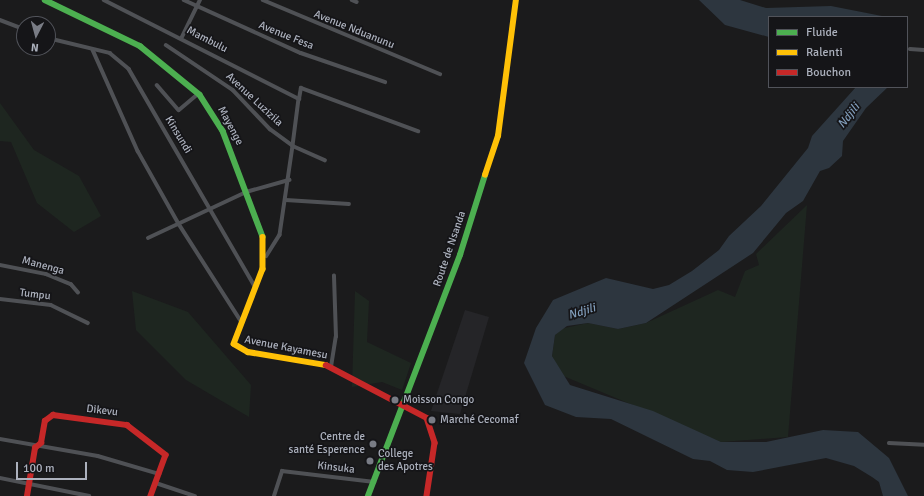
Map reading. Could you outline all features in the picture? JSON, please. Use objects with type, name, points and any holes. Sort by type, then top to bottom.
[{"type":"street","name":"Mayenge","points":[[45,0],[140,46],[198,94],[224,131],[246,192],[262,227],[266,256],[256,288],[234,340]]},
{"type":"street","name":"Mambulu","points":[[104,0],[182,37],[299,100]]},
{"type":"street","name":"Avenue Fesa","points":[[184,0],[301,53],[385,82]]},
{"type":"street","points":[[182,37],[200,0]]},
{"type":"street","name":"Avenue Nduanunu","points":[[263,0],[440,74]]},
{"type":"street","points":[[352,0],[357,2]]},
{"type":"street","name":"Route de Nsanda","points":[[368,496],[460,255],[498,136],[516,0]]},
{"type":"street","points":[[0,20],[16,26]]},
{"type":"street","name":"Kinsundi","points":[[56,40],[110,53],[129,70],[212,210],[256,288]]},
{"type":"street","name":"Avenue Luzizila","points":[[166,45],[233,90],[270,129],[293,146]]},
{"type":"street","points":[[93,50],[138,151],[179,224],[241,321]]},
{"type":"street","points":[[910,50],[924,50]]},
{"type":"street","points":[[157,85],[179,110],[198,94]]},
{"type":"street","points":[[266,256],[280,235],[301,88],[418,131]]},
{"type":"street","points":[[293,146],[325,160]]},
{"type":"street","points":[[148,238],[212,210],[246,192],[289,180]]},
{"type":"street","points":[[286,200],[349,204]]},
{"type":"street","name":"Manenga","points":[[0,265],[46,274],[71,284],[78,292]]},
{"type":"street","points":[[331,367],[336,337],[334,276]]},
{"type":"street","name":"Tumpu","points":[[0,299],[51,305],[88,323]]},
{"type":"street","name":"Avenue Kayamesu","points":[[234,340],[236,347],[248,352],[331,367],[404,404],[427,418],[434,434],[427,496]]},
{"type":"street","name":"Dikevu","points":[[38,446],[45,421],[53,415],[123,424],[166,455],[159,474]]},
{"type":"street","points":[[0,439],[98,456],[159,474],[151,496]]},
{"type":"street","points":[[889,443],[924,445]]},
{"type":"street","points":[[27,496],[38,446]]},
{"type":"street","name":"Kinsuka","points":[[274,496],[281,472],[297,472],[374,482]]},
{"type":"street","points":[[0,478],[30,482],[89,496]]},
{"type":"street","points":[[156,483],[195,496]]},
{"type":"shaded area","points":[[0,103],[34,150],[79,176],[101,216],[74,232],[37,203],[11,142],[0,141]]},
{"type":"shaded area","points":[[807,205],[788,437],[721,442],[561,375],[552,356],[555,335],[560,329],[588,323],[618,329],[646,323],[718,290],[735,297],[745,271],[759,265],[756,254]]},
{"type":"shaded area","points":[[132,291],[188,312],[251,385],[249,417],[186,380],[136,330]]},
{"type":"shaded area","points":[[355,291],[369,301],[367,342],[411,363],[402,390],[382,382],[352,387]]},
{"type":"shaded area","points":[[465,310],[489,317],[460,414],[431,411]]},
{"type":"water","points":[[699,0],[740,0],[766,8],[831,6],[882,16],[768,16],[768,37],[725,25]]},
{"type":"water","name":"Ndjili","points":[[855,88],[887,88],[866,108],[843,141],[842,156],[829,168],[820,171],[803,201],[786,213],[753,253],[646,323],[618,329],[588,323],[567,326],[555,335],[552,356],[570,385],[653,411],[721,442],[766,442],[823,430],[858,432],[889,458],[908,496],[883,496],[879,482],[872,477],[854,466],[826,458],[753,472],[727,470],[710,461],[693,459],[611,419],[576,417],[545,405],[524,363],[536,328],[553,300],[606,278],[653,289],[669,285],[692,271],[719,250],[729,236],[761,206],[808,148],[812,136]]},
{"type":"traffic: fast","points":[[45,0],[140,46],[200,95],[223,131],[263,237]]},
{"type":"traffic: fast","points":[[368,496],[460,255],[485,175]]},
{"type":"traffic: slow","points":[[485,175],[498,136],[516,0]]},
{"type":"traffic: slow","points":[[263,237],[263,269],[234,344],[248,352],[326,365]]},
{"type":"traffic: jam","points":[[326,365],[427,418],[435,443],[427,496]]},
{"type":"traffic: jam","points":[[27,496],[35,448],[41,443],[45,421],[53,415],[127,425],[166,455],[151,496]]},
{"type":"place","name":"Moisson Congo","points":[[395,400]]},
{"type":"place","name":"Marché Cecomaf","points":[[432,420]]},
{"type":"place","name":"Centre de santé Esperence","points":[[373,444]]},
{"type":"place","name":"College des Apotres","points":[[370,461]]}]
